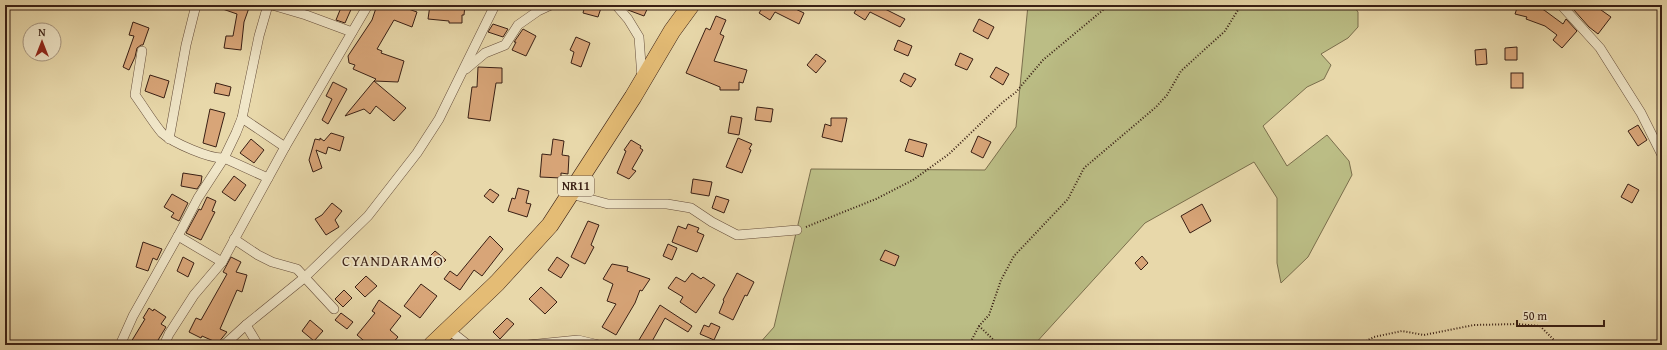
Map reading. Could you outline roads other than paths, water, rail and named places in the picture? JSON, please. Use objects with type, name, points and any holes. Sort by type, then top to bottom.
[{"type":"highway","name":"NR11","points":[[432,345],[532,247],[550,225],[672,32],[691,5]]},
{"type":"street","points":[[169,138],[183,60],[196,5]]},
{"type":"street","points":[[120,345],[133,316],[198,198],[224,158],[242,118],[259,36],[268,5]]},
{"type":"street","points":[[272,5],[306,15],[352,32]]},
{"type":"street","points":[[164,345],[169,334],[194,295],[222,262],[285,147],[368,5]]},
{"type":"street","points":[[224,345],[246,325],[304,278],[368,216],[439,120],[495,5]]},
{"type":"street","points":[[462,73],[485,53],[505,45],[518,25],[551,5]]},
{"type":"street","points":[[616,5],[628,19],[639,37],[642,81]]},
{"type":"street","points":[[1561,5],[1600,48],[1640,113],[1662,155]]},
{"type":"street","points":[[142,51],[135,96],[161,131],[169,138],[204,155],[224,158],[268,178]]},
{"type":"street","points":[[242,118],[285,147]]},
{"type":"street","points":[[571,194],[608,204],[667,204],[691,208],[737,235],[797,230]]},
{"type":"street","points":[[178,236],[222,262]]},
{"type":"street","points":[[234,239],[258,255],[272,262],[297,269],[334,309]]},
{"type":"street","points":[[246,325],[258,345]]},
{"type":"street","points":[[449,330],[468,345]]},
{"type":"street","points":[[528,345],[578,340],[599,345]]},
{"type":"district","name":"CYANDARAMO","points":[[393,261]]}]
